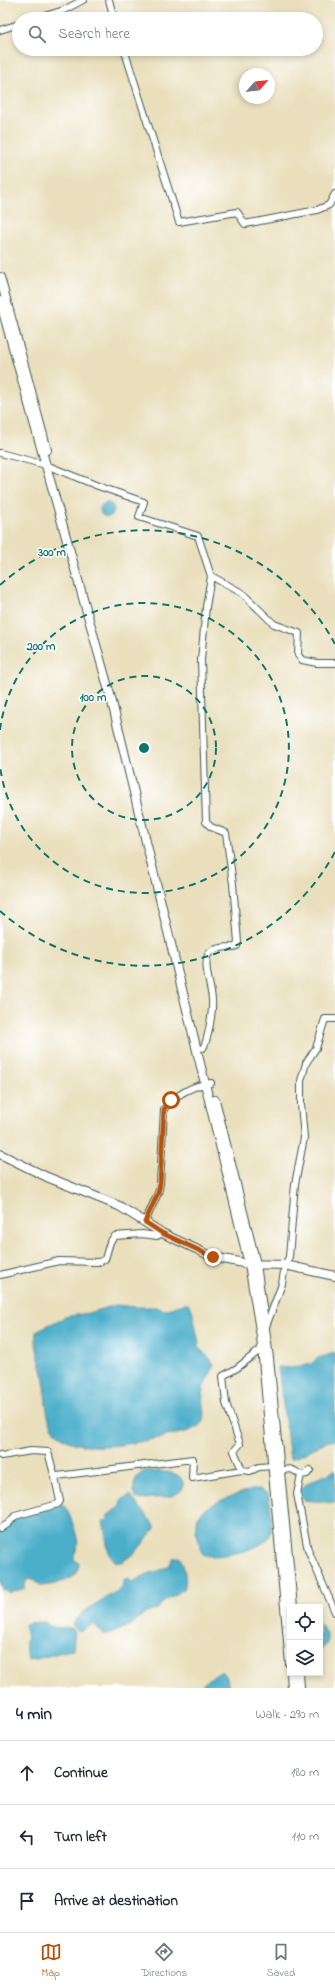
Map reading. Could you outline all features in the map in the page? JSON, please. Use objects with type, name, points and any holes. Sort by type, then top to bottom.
[{"type":"main road","points":[[0,277],[49,466],[112,698],[253,1264],[265,1329],[264,1347],[288,1640]]},
{"type":"main road","points":[[0,301],[117,696],[203,1048],[208,1083]]},
{"type":"main road","points":[[0,1154],[47,1177],[119,1206],[162,1233],[213,1257],[253,1264],[285,1265],[335,1276]]},
{"type":"main road","points":[[253,1264],[280,1472],[293,1604]]},
{"type":"main road","points":[[291,1676],[292,1688]]},
{"type":"main road","points":[[299,1676],[300,1688]]},
{"type":"street","points":[[58,12],[83,0]]},
{"type":"street","points":[[108,0],[112,12]]},
{"type":"street","points":[[0,30],[12,26]]},
{"type":"street","points":[[126,56],[179,222],[237,212],[245,224],[317,210],[328,205],[335,194]]},
{"type":"street","points":[[0,453],[49,466],[98,486],[144,502],[139,517],[198,536],[211,576],[206,607],[201,660],[206,822],[211,828],[226,833],[233,884],[238,942],[237,946],[214,950],[209,953],[207,959],[208,978],[213,1001],[207,1032],[208,1042],[203,1048]]},
{"type":"street","points":[[211,576],[242,593],[274,624],[299,633],[298,656],[302,660],[317,663],[335,663]]},
{"type":"street","points":[[265,1329],[282,1284],[285,1265],[289,1257],[296,1171],[304,1138],[301,1104],[301,1081],[306,1063],[316,1048],[325,1020],[335,1019]]},
{"type":"street","points":[[145,1222],[158,1193],[160,1184],[164,1109],[171,1100],[190,1089],[208,1083]]},
{"type":"street","points":[[0,1275],[59,1261],[99,1262],[105,1259],[110,1242],[115,1236],[142,1234],[157,1236],[162,1233]]},
{"type":"street","points":[[242,1470],[234,1451],[240,1444],[226,1403],[223,1376],[237,1368],[264,1347]]},
{"type":"street","points":[[0,1455],[31,1451],[48,1452],[60,1501],[58,1504],[15,1516],[8,1524],[0,1528]]},
{"type":"street","points":[[55,1478],[57,1476],[193,1459],[192,1478],[242,1470],[250,1471],[259,1467],[273,1466]]},
{"type":"street","points":[[280,1472],[286,1468],[293,1469],[301,1475],[307,1474],[310,1470]]},
{"type":"street","points":[[301,1475],[297,1494],[308,1550],[335,1612]]},
{"type":"water","points":[[107,503],[112,505],[114,510],[112,515],[107,517],[102,515],[100,510],[102,505]]},
{"type":"water","points":[[183,1304],[188,1304],[192,1309],[200,1348],[212,1360],[214,1366],[204,1388],[204,1416],[200,1425],[195,1429],[186,1432],[114,1446],[77,1444],[62,1437],[52,1426],[48,1416],[45,1386],[36,1344],[36,1331],[65,1317],[88,1313],[116,1305],[156,1307],[165,1310]]},
{"type":"water","points":[[335,1353],[335,1440],[323,1443],[302,1455],[290,1459],[278,1367],[292,1368],[311,1364],[318,1358]]},
{"type":"water","points":[[335,1470],[335,1503],[304,1500],[298,1494],[306,1484]]},
{"type":"water","points":[[144,1471],[167,1472],[178,1475],[183,1483],[181,1491],[170,1496],[141,1500],[136,1498],[133,1492],[136,1478]]},
{"type":"water","points":[[259,1489],[268,1494],[271,1509],[271,1533],[265,1542],[258,1546],[239,1552],[219,1556],[204,1555],[200,1548],[196,1528],[196,1522],[202,1512],[208,1507],[226,1498]]},
{"type":"water","points":[[130,1495],[155,1526],[154,1530],[135,1553],[122,1562],[116,1562],[109,1555],[103,1522],[109,1519],[107,1516],[120,1506],[121,1500]]},
{"type":"water","points":[[62,1504],[70,1517],[78,1541],[74,1560],[79,1562],[75,1573],[60,1583],[42,1586],[31,1579],[26,1581],[25,1588],[10,1593],[3,1590],[0,1581],[0,1530],[17,1518]]},
{"type":"water","points":[[180,1557],[186,1577],[184,1589],[161,1604],[158,1609],[146,1612],[131,1625],[108,1635],[103,1634],[94,1624],[79,1631],[72,1625],[84,1611],[122,1588],[123,1581],[129,1579],[132,1582],[151,1572],[154,1573],[169,1566],[173,1558]]},
{"type":"water","points":[[45,1622],[51,1627],[73,1629],[75,1631],[73,1650],[28,1660],[26,1655],[26,1631],[24,1626],[28,1623]]},
{"type":"water","points":[[323,1628],[327,1633],[327,1644],[323,1648]]},
{"type":"water","points":[[222,1671],[227,1677],[229,1688],[200,1688],[204,1682]]},
{"type":"route","points":[[171,1100],[164,1109],[160,1184],[158,1193],[145,1222],[181,1243],[213,1257]]}]
